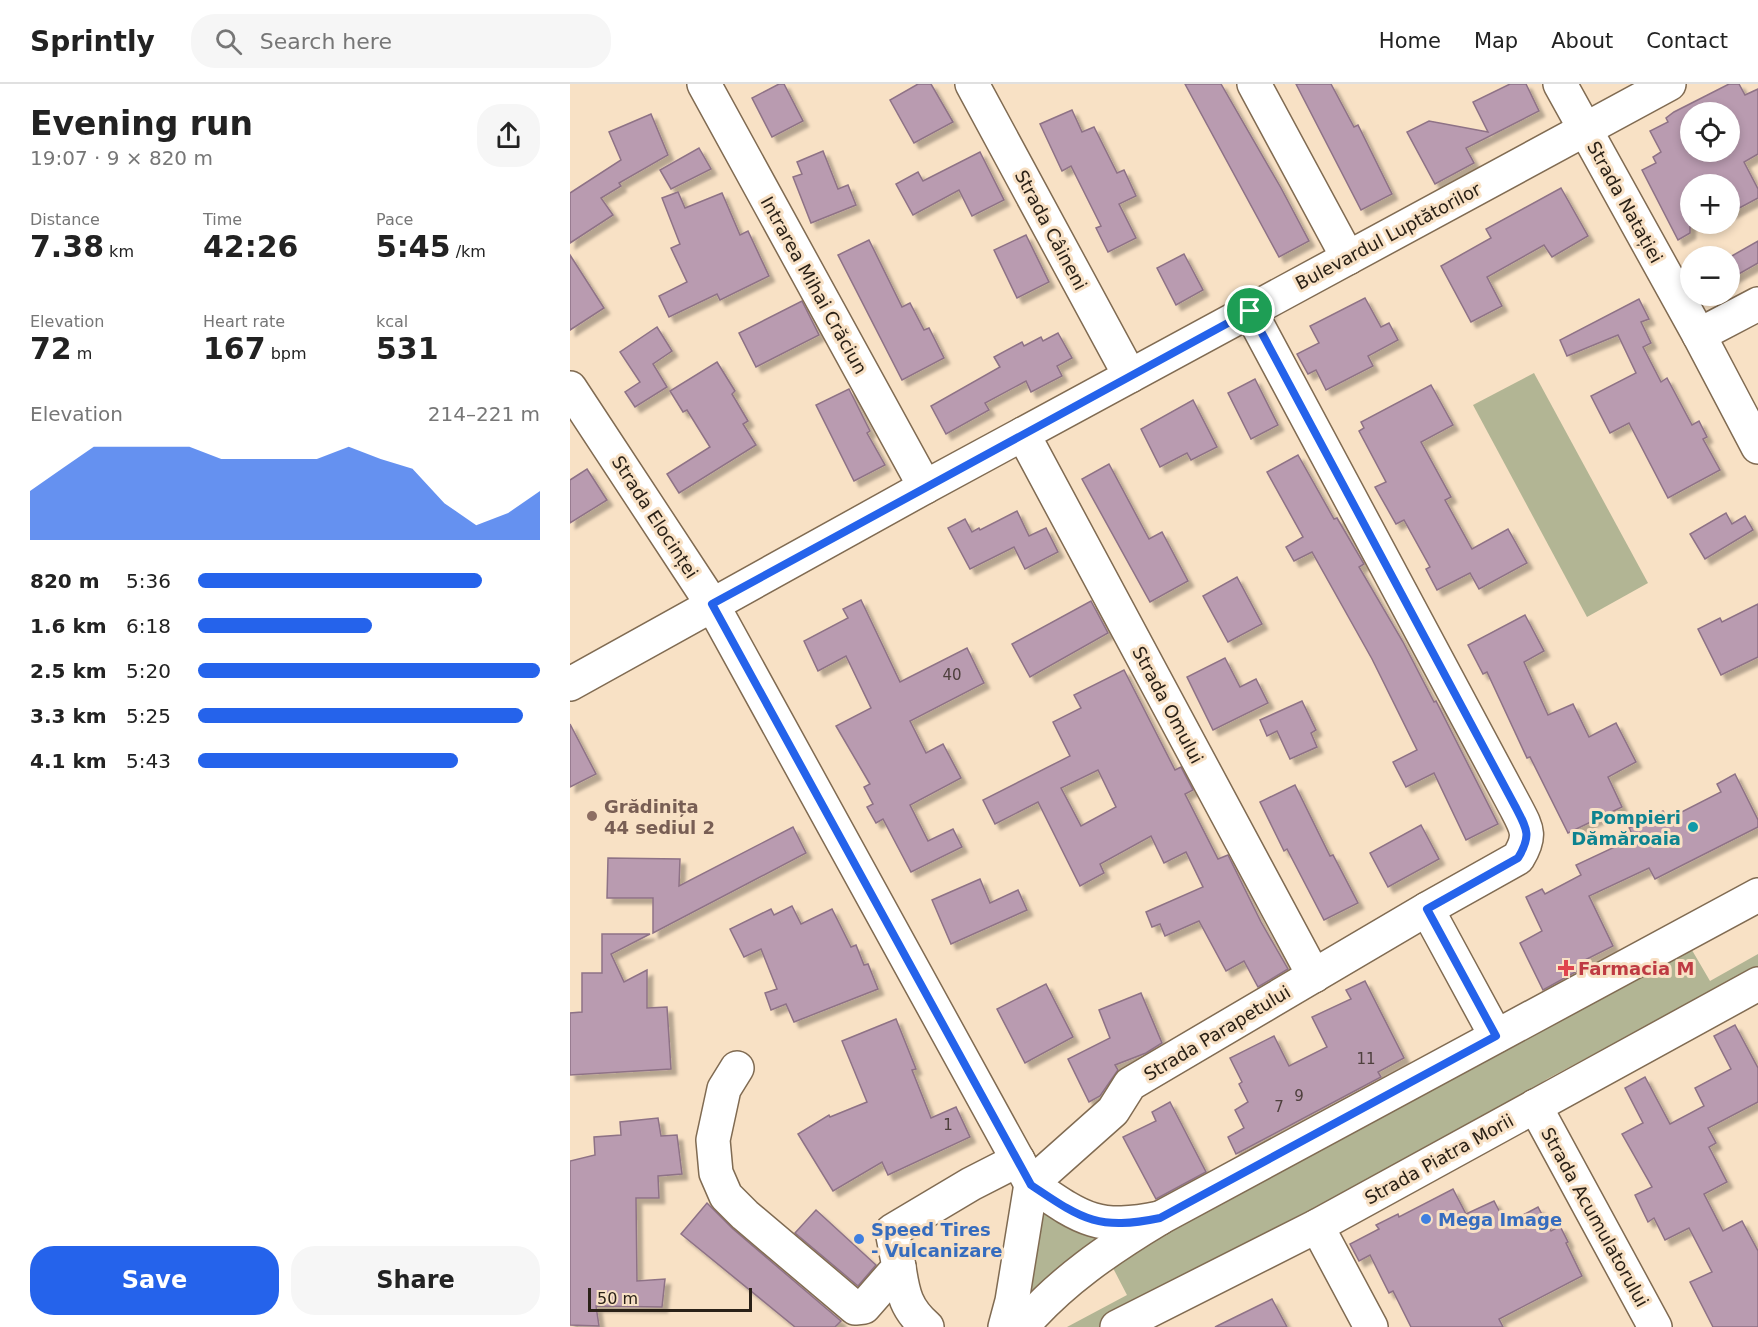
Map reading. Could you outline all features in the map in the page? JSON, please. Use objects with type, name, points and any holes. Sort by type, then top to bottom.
[{"type":"street","name":"Intrarea Mihai Crăciun","points":[[704,84],[925,487]]},
{"type":"street","name":"Strada Câineni","points":[[972,84],[1130,376]]},
{"type":"street","points":[[1254,84],[1348,258]]},
{"type":"street","name":"Strada Natației","points":[[1560,84],[1699,335],[1758,447]]},
{"type":"street","name":"Bulevardul Luptătorilor","points":[[570,684],[925,487],[1669,84]]},
{"type":"street","points":[[1699,335],[1758,304]]},
{"type":"street","name":"Strada Parapetului","points":[[899,1266],[892,1231],[971,1184],[1024,1172],[1113,1111],[1130,1084],[1518,858],[1527,844],[1526,827],[1250,311]]},
{"type":"street","name":"Strada Elocinței","points":[[570,388],[712,604],[1024,1172]]},
{"type":"street","name":"Strada Omului","points":[[1023,434],[1314,976]]},
{"type":"street","points":[[1022,1327],[1067,1282],[1098,1257],[1160,1218],[1758,895]]},
{"type":"street","points":[[1427,909],[1496,1036]]},
{"type":"street","name":"Strada Piatra Morii","points":[[1117,1327],[1317,1226],[1758,984]]},
{"type":"street","points":[[737,1068],[724,1089],[713,1140],[716,1173],[726,1196],[745,1215],[855,1308],[864,1307],[899,1266]]},
{"type":"street","name":"Strada Acumulatorului","points":[[1535,1106],[1655,1327]]},
{"type":"street","points":[[1024,1172],[1071,1211],[1089,1220],[1108,1224],[1131,1224],[1160,1218]]},
{"type":"street","points":[[1005,1327],[1012,1301],[1024,1172]]},
{"type":"street","points":[[1317,1226],[1371,1327]]},
{"type":"street","points":[[899,1266],[903,1294],[914,1316],[927,1327]]},
{"type":"green space","points":[[1534,373],[1648,583],[1587,617],[1473,405]]},
{"type":"green space","points":[[1689,945],[1710,981],[1758,954],[1758,967],[1547,1079],[1496,1118],[1112,1327],[1067,1327],[1127,1295],[1113,1268],[1145,1240]]},
{"type":"green space","points":[[1041,1209],[1124,1234],[1021,1316]]},
{"type":"building","points":[[779,84],[784,84],[803,121],[772,137],[752,98]]},
{"type":"building","points":[[918,84],[931,84],[953,122],[914,143],[890,100]]},
{"type":"building","points":[[1185,84],[1221,84],[1309,241],[1279,257]]},
{"type":"building","points":[[1296,84],[1331,84],[1354,127],[1358,125],[1392,194],[1361,210]]},
{"type":"building","points":[[1510,84],[1526,84],[1539,111],[1466,148],[1474,163],[1435,184],[1407,132],[1429,121],[1488,132],[1473,102]]},
{"type":"building","points":[[1729,84],[1739,84],[1745,95],[1758,89],[1758,154],[1744,162],[1758,189],[1758,198],[1740,208],[1740,174],[1680,174],[1680,234],[1688,234],[1678,240],[1642,170],[1656,163],[1653,157],[1661,152],[1650,131],[1668,122],[1666,118],[1680,109],[1680,162],[1740,162],[1740,102],[1694,102]]},
{"type":"building","points":[[1072,110],[1082,132],[1094,127],[1117,173],[1124,170],[1136,196],[1119,204],[1136,238],[1108,252],[1096,228],[1101,226],[1071,166],[1062,171],[1040,124]]},
{"type":"building","points":[[651,114],[668,155],[619,183],[621,186],[601,198],[613,215],[570,243],[570,193],[621,160],[609,132]]},
{"type":"building","points":[[699,148],[711,169],[671,189],[660,170]]},
{"type":"building","points":[[823,151],[838,189],[848,185],[856,205],[811,223],[793,177],[802,174],[797,162]]},
{"type":"building","points":[[980,152],[1004,200],[972,216],[959,190],[913,215],[896,184],[918,172],[923,181]]},
{"type":"building","points":[[1561,188],[1588,236],[1552,257],[1544,245],[1487,277],[1502,306],[1471,322],[1441,266],[1491,238],[1486,229]]},
{"type":"building","points":[[678,192],[685,208],[722,193],[740,235],[748,231],[769,276],[720,300],[717,294],[669,317],[659,296],[687,282],[671,248],[680,244],[662,198]]},
{"type":"building","points":[[1026,235],[1049,282],[1017,298],[994,250]]},
{"type":"building","points":[[869,240],[902,307],[910,303],[924,330],[929,328],[944,358],[902,380],[838,255]]},
{"type":"building","points":[[1758,241],[1758,263],[1740,273],[1740,251]]},
{"type":"building","points":[[1184,254],[1203,290],[1176,305],[1157,268]]},
{"type":"building","points":[[570,255],[604,308],[570,330]]},
{"type":"building","points":[[1365,298],[1381,327],[1389,323],[1398,340],[1368,356],[1373,366],[1326,390],[1316,370],[1308,374],[1297,354],[1319,343],[1310,326]]},
{"type":"building","points":[[1639,299],[1649,319],[1641,322],[1651,343],[1643,347],[1661,382],[1667,378],[1692,425],[1699,421],[1707,437],[1703,439],[1720,470],[1668,498],[1629,423],[1610,433],[1591,396],[1636,373],[1618,335],[1567,356],[1560,340]]},
{"type":"building","points":[[802,301],[819,335],[756,367],[739,333]]},
{"type":"building","points":[[657,327],[672,351],[653,364],[667,387],[635,407],[625,392],[640,382],[620,352]]},
{"type":"building","points":[[1058,333],[1072,358],[1057,366],[1062,376],[1031,392],[1026,381],[985,403],[989,410],[946,434],[931,406],[1000,367],[994,357],[1022,342],[1024,346],[1041,337],[1043,341]]},
{"type":"building","points":[[717,362],[735,391],[732,394],[748,421],[743,424],[756,445],[679,493],[667,474],[710,447],[687,410],[683,412],[670,391]]},
{"type":"building","points":[[1255,379],[1278,425],[1251,439],[1228,393]]},
{"type":"building","points":[[1431,385],[1453,425],[1421,442],[1451,497],[1445,500],[1472,549],[1508,529],[1527,563],[1479,589],[1470,573],[1437,590],[1426,569],[1430,567],[1404,520],[1396,524],[1375,487],[1386,482],[1359,431],[1364,428],[1361,422]]},
{"type":"building","points":[[849,389],[870,431],[867,433],[885,465],[854,481],[816,405]]},
{"type":"building","points":[[1193,400],[1217,447],[1191,460],[1187,453],[1160,467],[1141,429]]},
{"type":"building","points":[[1298,455],[1334,519],[1337,518],[1364,564],[1359,567],[1403,642],[1434,702],[1436,701],[1498,824],[1466,840],[1434,773],[1406,787],[1393,762],[1417,750],[1372,659],[1312,552],[1294,561],[1286,547],[1303,537],[1267,472]]},
{"type":"building","points":[[1109,464],[1149,539],[1162,532],[1188,581],[1150,602],[1082,479]]},
{"type":"building","points":[[587,469],[607,500],[570,523],[570,480]]},
{"type":"building","points":[[1017,511],[1029,536],[1046,528],[1058,552],[1025,569],[1014,547],[970,569],[948,528],[965,519],[972,532]]},
{"type":"building","points":[[1726,513],[1732,524],[1745,516],[1753,530],[1705,559],[1690,534]]},
{"type":"building","points":[[1237,577],[1262,624],[1228,642],[1203,596]]},
{"type":"building","points":[[861,600],[900,682],[967,648],[984,683],[910,721],[926,753],[943,744],[961,778],[910,805],[928,841],[953,829],[962,847],[911,872],[883,819],[876,823],[867,807],[873,804],[864,787],[870,784],[836,726],[871,708],[846,656],[818,671],[804,641],[848,618],[843,609]]},
{"type":"building","points":[[1091,601],[1108,633],[1030,677],[1012,644]]},
{"type":"building","points":[[1758,604],[1758,657],[1721,675],[1698,629],[1720,618],[1722,622]]},
{"type":"building","points":[[1525,615],[1544,651],[1524,662],[1548,715],[1573,704],[1589,737],[1616,723],[1636,762],[1608,777],[1622,807],[1568,833],[1530,757],[1527,758],[1487,672],[1483,674],[1468,645]]},
{"type":"building","points":[[1225,658],[1240,687],[1256,679],[1268,703],[1213,730],[1187,677]]},
{"type":"building","points":[[1124,670],[1175,770],[1181,767],[1193,790],[1185,794],[1218,859],[1228,855],[1261,922],[1288,969],[1258,987],[1244,961],[1226,971],[1199,921],[1165,936],[1160,924],[1152,927],[1146,912],[1203,887],[1186,852],[1164,863],[1151,836],[1100,864],[1104,873],[1080,886],[1038,802],[995,824],[983,800],[1070,756],[1053,722],[1081,708],[1074,695]],"holes":[[[1098,770],[1116,807],[1081,826],[1061,788]]]},
{"type":"building","points":[[1302,701],[1316,730],[1311,733],[1317,747],[1290,759],[1277,731],[1267,736],[1260,720]]},
{"type":"building","points":[[570,724],[596,774],[570,787]]},
{"type":"building","points":[[1735,774],[1758,820],[1758,827],[1655,879],[1649,868],[1589,896],[1613,946],[1579,963],[1581,969],[1543,990],[1520,943],[1542,931],[1526,897],[1542,889],[1545,894],[1581,875],[1576,865],[1634,838],[1629,828],[1663,811],[1668,819],[1721,792],[1717,784]]},
{"type":"building","points":[[1295,785],[1330,856],[1333,855],[1358,903],[1324,920],[1287,849],[1284,851],[1260,802]]},
{"type":"building","points":[[1421,825],[1439,859],[1388,887],[1370,853]]},
{"type":"building","points":[[793,827],[806,853],[653,933],[653,898],[607,898],[608,858],[680,859],[679,886]]},
{"type":"building","points":[[980,879],[990,903],[1018,890],[1027,910],[951,944],[932,900]]},
{"type":"building","points":[[792,906],[801,924],[832,909],[851,947],[856,945],[864,965],[868,964],[878,989],[794,1022],[786,1004],[771,1010],[765,993],[777,989],[761,949],[744,957],[730,929],[771,909],[774,915]]},
{"type":"building","points":[[602,934],[650,934],[611,954],[624,982],[647,970],[647,1008],[667,1007],[671,1069],[570,1075],[570,1013],[582,1012],[582,973],[602,973]]},
{"type":"building","points":[[1365,981],[1404,1058],[1378,1072],[1381,1077],[1236,1154],[1228,1137],[1244,1128],[1235,1110],[1248,1102],[1239,1084],[1242,1082],[1230,1058],[1274,1036],[1289,1066],[1327,1047],[1312,1017],[1351,999],[1346,990]]},
{"type":"building","points":[[1046,984],[1073,1037],[1025,1063],[997,1009]]},
{"type":"building","points":[[1141,993],[1162,1043],[1146,1053],[1115,1065],[1118,1070],[1100,1096],[1089,1102],[1068,1059],[1110,1038],[1099,1010]]},
{"type":"building","points":[[896,1019],[916,1069],[912,1070],[931,1118],[956,1107],[970,1137],[888,1175],[882,1162],[833,1191],[798,1134],[829,1115],[830,1117],[867,1102],[842,1041]]},
{"type":"building","points":[[1735,1025],[1758,1068],[1758,1102],[1708,1128],[1716,1143],[1709,1147],[1727,1182],[1704,1194],[1723,1231],[1742,1221],[1758,1251],[1758,1327],[1713,1327],[1690,1282],[1712,1272],[1689,1228],[1665,1240],[1654,1218],[1648,1222],[1635,1195],[1652,1187],[1622,1134],[1643,1123],[1625,1088],[1645,1077],[1670,1124],[1704,1106],[1695,1088],[1731,1069],[1714,1036]]},
{"type":"building","points":[[1170,1102],[1206,1172],[1156,1199],[1123,1137],[1156,1121],[1152,1112]]},
{"type":"building","points":[[658,1118],[661,1136],[677,1135],[682,1174],[658,1176],[659,1198],[636,1198],[637,1281],[665,1279],[662,1307],[596,1306],[599,1326],[570,1325],[570,1161],[595,1155],[594,1137],[621,1135],[620,1122]]},
{"type":"building","points":[[1453,1189],[1466,1214],[1494,1201],[1506,1224],[1538,1207],[1551,1231],[1560,1226],[1582,1276],[1499,1319],[1503,1327],[1411,1327],[1393,1291],[1389,1293],[1370,1255],[1359,1261],[1350,1244],[1379,1229],[1376,1225],[1398,1214],[1399,1217]]},
{"type":"building","points":[[707,1203],[733,1229],[841,1321],[835,1327],[795,1327],[681,1234]]},
{"type":"building","points":[[816,1210],[876,1265],[858,1286],[795,1233]]},
{"type":"building","points":[[1272,1299],[1287,1327],[1215,1327]]},
{"type":"place","name":"Grădinița 44 sediul 2","points":[[592,816]]},
{"type":"place","name":"Pompieri Dămăroaia","points":[[1693,827]]},
{"type":"place","name":"Farmacia M","points":[[1566,968]]},
{"type":"place","name":"Mega Image","points":[[1426,1219]]},
{"type":"place","name":"Speed Tires - Vulcanizare","points":[[859,1239]]},
{"type":"route","points":[[1250,311],[1526,827],[1527,844],[1518,858],[1427,909],[1496,1036],[1160,1218],[1131,1224],[1108,1224],[1089,1220],[1071,1211],[1031,1185],[712,604],[1250,311]]}]
